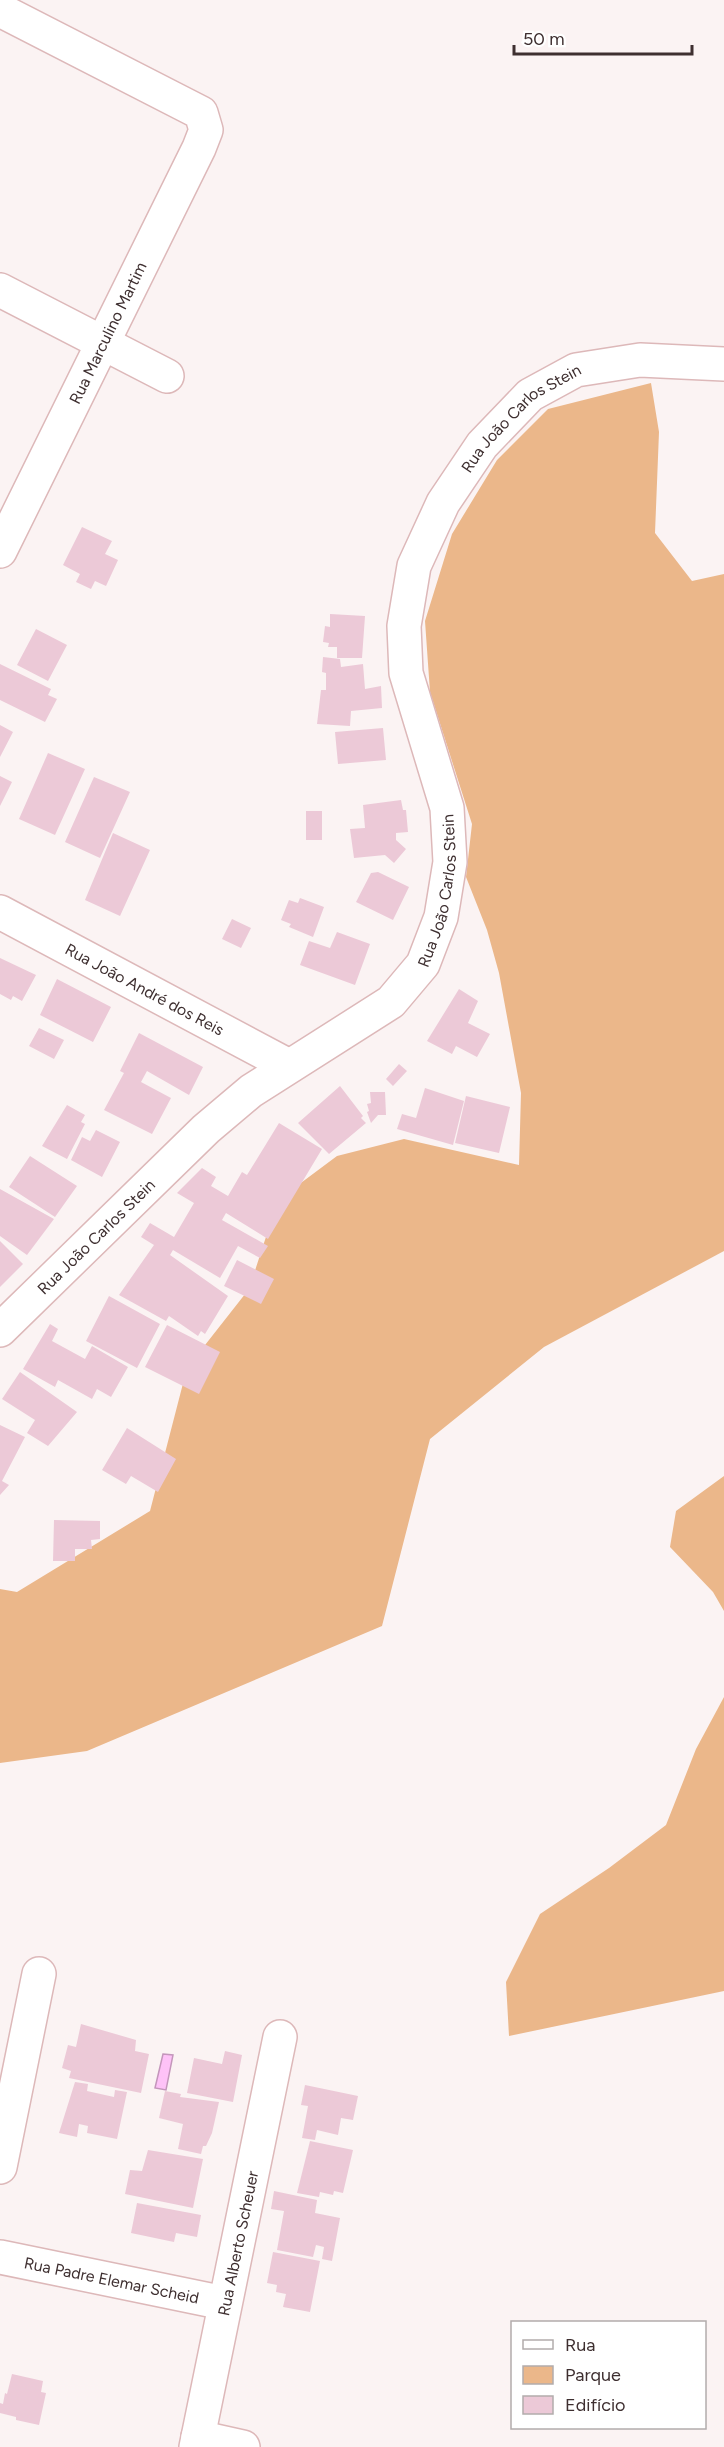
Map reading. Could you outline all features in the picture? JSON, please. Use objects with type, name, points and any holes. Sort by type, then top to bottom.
[{"type":"street","name":"Rua Marculino Martim","points":[[0,10],[201,113],[206,129],[199,148],[104,343],[0,551]]},
{"type":"street","points":[[0,290],[167,376]]},
{"type":"street","name":"Rua João Carlos Stein","points":[[0,1330],[206,1129],[251,1091],[391,1002],[423,964],[441,917],[450,862],[447,808],[406,673],[404,626],[414,566],[443,503],[482,445],[530,395],[576,370],[640,360],[724,364]]},
{"type":"street","name":"Rua João André dos Reis","points":[[0,912],[289,1066]]},
{"type":"street","points":[[0,2167],[39,1974]]},
{"type":"street","name":"Rua Alberto Scheuer","points":[[197,2442],[280,2037]]},
{"type":"street","name":"Rua Padre Elemar Scheid","points":[[0,2257],[224,2303]]},
{"type":"street","points":[[197,2442],[243,2447]]},
{"type":"green space","points":[[651,383],[659,432],[655,533],[692,581],[724,574],[724,1251],[544,1347],[430,1439],[382,1626],[87,1751],[0,1763],[0,1589],[17,1592],[150,1511],[187,1368],[249,1289],[278,1200],[337,1156],[404,1139],[519,1165],[521,1093],[499,973],[487,930],[466,877],[472,824],[430,692],[425,621],[452,534],[497,460],[548,409]]},
{"type":"green space","points":[[724,1476],[724,1611],[713,1592],[670,1547],[676,1511]]},
{"type":"green space","points":[[724,1697],[724,1991],[509,2036],[506,1982],[540,1914],[609,1868],[666,1825],[696,1749]]},
{"type":"shaded area","points":[[163,2054],[173,2055],[166,2090],[155,2088]]},
{"type":"building","points":[[82,527],[112,541],[105,554],[118,560],[106,586],[95,581],[91,589],[76,582],[80,574],[63,565]]},
{"type":"building","points":[[330,614],[365,616],[362,658],[337,658],[337,647],[328,647],[329,643],[323,642],[325,626],[330,627]]},
{"type":"building","points":[[36,629],[67,645],[48,681],[17,665]]},
{"type":"building","points":[[323,657],[340,659],[341,667],[363,664],[365,689],[381,686],[382,708],[351,711],[350,726],[317,724],[321,690],[326,690],[326,673],[322,672]]},
{"type":"building","points":[[0,664],[51,689],[48,695],[57,699],[45,722],[0,700]]},
{"type":"building","points":[[0,725],[13,732],[0,757]]},
{"type":"building","points":[[383,728],[386,760],[338,764],[335,732]]},
{"type":"building","points":[[48,753],[85,769],[55,835],[19,819]]},
{"type":"building","points":[[0,776],[12,782],[0,806]]},
{"type":"building","points":[[94,777],[130,792],[100,858],[65,842]]},
{"type":"building","points":[[401,800],[403,810],[406,810],[408,832],[396,833],[396,840],[406,849],[394,863],[385,855],[354,858],[350,829],[365,828],[363,805]]},
{"type":"building","points":[[306,811],[322,811],[322,840],[306,840]]},
{"type":"building","points":[[113,833],[150,850],[120,916],[85,900]]},
{"type":"building","points":[[378,872],[409,887],[393,920],[356,902],[371,873]]},
{"type":"building","points":[[300,898],[324,907],[313,937],[289,927],[291,924],[281,920],[289,900],[298,903]]},
{"type":"building","points":[[232,919],[251,928],[241,948],[222,939]]},
{"type":"building","points":[[337,932],[370,944],[355,985],[300,965],[309,941],[330,948]]},
{"type":"building","points":[[0,958],[36,975],[22,1001],[13,996],[11,1000],[0,994]]},
{"type":"building","points":[[57,979],[111,1007],[93,1042],[40,1015]]},
{"type":"building","points":[[459,989],[478,1001],[468,1023],[490,1034],[477,1057],[456,1046],[452,1054],[427,1041]]},
{"type":"building","points":[[39,1028],[64,1040],[54,1059],[29,1046]]},
{"type":"building","points":[[139,1033],[203,1067],[189,1095],[147,1071],[141,1082],[171,1098],[152,1134],[104,1110],[124,1073],[120,1071]]},
{"type":"building","points":[[399,1064],[407,1071],[393,1086],[386,1079]]},
{"type":"building","points":[[340,1086],[366,1123],[329,1154],[298,1123]]},
{"type":"building","points":[[425,1088],[464,1101],[453,1145],[397,1129],[402,1114],[416,1118]]},
{"type":"building","points":[[370,1092],[385,1092],[386,1115],[378,1115],[371,1123],[367,1112],[369,1111],[367,1104],[371,1103]]},
{"type":"building","points":[[466,1096],[510,1107],[499,1153],[455,1143]]},
{"type":"building","points":[[67,1105],[85,1115],[81,1122],[85,1124],[67,1159],[42,1146]]},
{"type":"building","points":[[279,1123],[322,1149],[268,1239],[226,1213],[222,1220],[268,1246],[260,1258],[238,1246],[220,1278],[173,1250],[170,1255],[228,1296],[205,1334],[201,1331],[198,1336],[169,1316],[166,1321],[119,1295],[154,1245],[141,1237],[150,1223],[174,1237],[194,1203],[177,1193],[202,1168],[216,1177],[211,1186],[228,1196],[242,1172],[247,1175]]},
{"type":"building","points":[[96,1130],[120,1142],[102,1177],[71,1160],[82,1137],[90,1141]]},
{"type":"building","points":[[30,1156],[77,1186],[55,1217],[9,1187]]},
{"type":"building","points":[[0,1189],[54,1219],[27,1255],[0,1236]]},
{"type":"building","points":[[0,1241],[23,1264],[0,1287]]},
{"type":"building","points":[[237,1260],[274,1279],[261,1304],[224,1286]]},
{"type":"building","points":[[109,1296],[160,1324],[137,1368],[86,1341]]},
{"type":"building","points":[[50,1324],[58,1329],[52,1341],[85,1359],[92,1346],[128,1367],[111,1397],[97,1389],[92,1399],[58,1380],[55,1387],[23,1369]]},
{"type":"building","points":[[167,1325],[220,1352],[199,1394],[145,1367]]},
{"type":"building","points":[[20,1372],[77,1412],[48,1446],[27,1433],[35,1420],[2,1399]]},
{"type":"building","points":[[0,1425],[25,1437],[2,1481],[9,1485],[0,1495]]},
{"type":"building","points":[[127,1428],[176,1459],[158,1492],[131,1476],[126,1484],[102,1470]]},
{"type":"building","points":[[54,1520],[100,1521],[100,1539],[91,1540],[92,1549],[75,1549],[75,1561],[53,1561]]},
{"type":"building","points":[[81,2024],[136,2040],[135,2051],[149,2054],[141,2093],[69,2078],[71,2071],[62,2068],[68,2045],[76,2047]]},
{"type":"building","points":[[225,2051],[242,2055],[233,2102],[187,2093],[194,2058],[222,2064]]},
{"type":"building","points":[[75,2082],[88,2084],[87,2091],[114,2097],[115,2090],[127,2092],[117,2139],[87,2133],[88,2126],[79,2124],[77,2137],[59,2133]]},
{"type":"building","points":[[305,2085],[358,2096],[353,2120],[341,2118],[338,2135],[317,2130],[315,2140],[302,2138],[308,2106],[301,2105]]},
{"type":"building","points":[[165,2091],[181,2094],[180,2097],[219,2102],[212,2133],[206,2146],[203,2146],[201,2154],[178,2149],[183,2124],[159,2118]]},
{"type":"building","points":[[310,2141],[353,2150],[343,2193],[334,2191],[333,2195],[320,2192],[319,2197],[297,2193]]},
{"type":"building","points":[[148,2150],[203,2159],[193,2208],[125,2194],[130,2170],[142,2171]]},
{"type":"building","points":[[274,2191],[317,2200],[315,2213],[340,2218],[332,2261],[322,2259],[324,2247],[316,2245],[313,2257],[277,2250],[284,2211],[271,2209]]},
{"type":"building","points":[[137,2203],[201,2215],[197,2237],[176,2233],[174,2242],[131,2233]]},
{"type":"building","points":[[273,2252],[320,2261],[310,2312],[283,2307],[286,2294],[276,2292],[277,2285],[267,2283]]},
{"type":"building","points":[[12,2374],[43,2381],[41,2392],[46,2393],[39,2425],[16,2420],[16,2417],[0,2413],[0,2403],[3,2404]]}]
